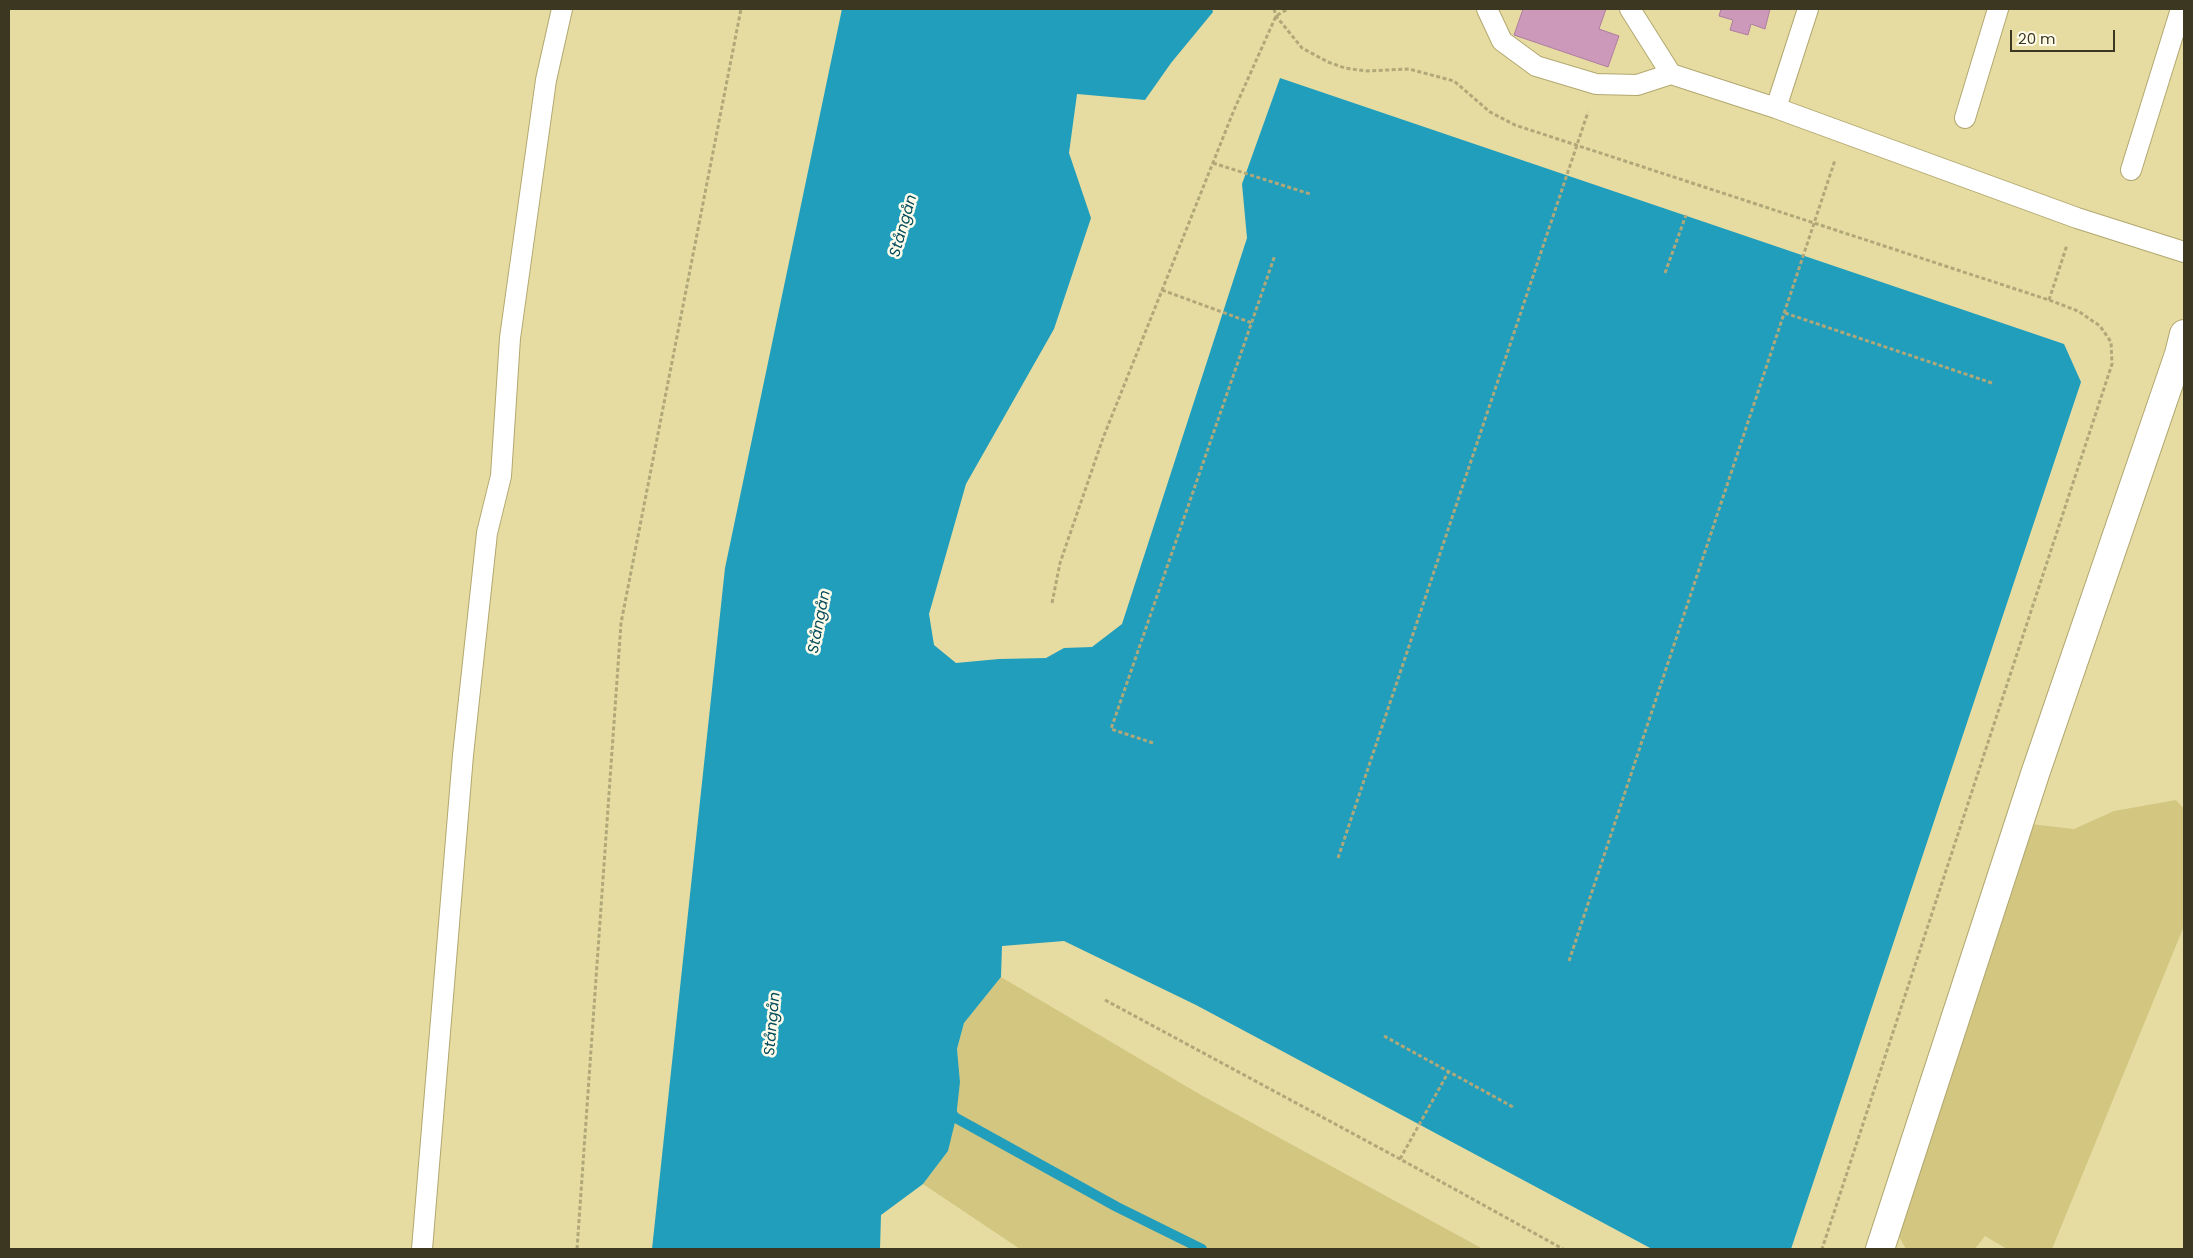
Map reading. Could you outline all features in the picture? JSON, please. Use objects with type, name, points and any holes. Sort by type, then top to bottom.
[{"type":"street","points":[[1880,1249],[2035,774],[2179,354],[2184,334]]},
{"type":"lane","points":[[422,1249],[463,755],[487,533],[501,476],[510,338],[546,80],[562,9]]},
{"type":"lane","points":[[1487,9],[1502,41],[1536,66],[1596,84],[1637,85],[1671,74],[1776,108],[2077,218],[2184,252]]},
{"type":"lane","points":[[1630,9],[1671,74]]},
{"type":"lane","points":[[1776,108],[1808,9]]},
{"type":"lane","points":[[1965,118],[1998,9]]},
{"type":"lane","points":[[2131,170],[2181,9]]},
{"type":"path","points":[[577,1249],[621,623],[741,9]]},
{"type":"path","points":[[1274,9],[1276,16],[1302,48],[1328,62],[1345,68],[1366,71],[1409,69],[1454,81],[1490,112],[1515,126],[2078,310],[2100,326],[2111,342],[2112,364],[1822,1249]]},
{"type":"path","points":[[1052,603],[1060,563],[1103,438],[1234,110],[1276,16],[1288,9]]},
{"type":"path","points":[[1338,858],[1578,147],[1590,106]]},
{"type":"path","points":[[1214,162],[1310,194]]},
{"type":"path","points":[[1569,961],[1815,225],[1827,184]]},
{"type":"path","points":[[1665,273],[1686,215]]},
{"type":"path","points":[[1153,744],[1111,729],[1275,255]]},
{"type":"path","points":[[2049,300],[2062,260]]},
{"type":"path","points":[[1162,290],[1252,324]]},
{"type":"path","points":[[1785,314],[1992,383]]},
{"type":"path","points":[[1105,1000],[1563,1249]]},
{"type":"path","points":[[1384,1036],[1513,1106]]},
{"type":"path","points":[[1400,1159],[1448,1071]]},
{"type":"shaded area","points":[[2176,800],[2184,809],[2184,926],[2052,1249],[2007,1249],[1985,1236],[1975,1249],[1906,1249],[1898,1235],[2030,824],[2074,829],[2114,811]]},
{"type":"shaded area","points":[[1001,977],[1201,1095],[1483,1249],[1020,1249],[923,1184],[948,1151],[960,1082],[957,1050],[964,1023]]},
{"type":"water","name":"Stångån","points":[[842,9],[1212,9],[1213,12],[1171,63],[1145,100],[1077,94],[1069,153],[1091,218],[1054,329],[966,484],[929,614],[934,645],[956,663],[999,659],[1046,658],[1064,648],[1092,647],[1122,624],[1247,238],[1242,184],[1280,78],[2064,344],[2081,382],[1791,1249],[1652,1249],[1196,1005],[1064,941],[1002,946],[1001,977],[964,1023],[957,1049],[960,1082],[956,1118],[948,1151],[923,1184],[881,1215],[880,1249],[652,1249],[725,568]]},
{"type":"building","points":[[1523,9],[1606,9],[1599,29],[1619,36],[1608,67],[1514,35]]},
{"type":"building","points":[[1721,9],[1770,9],[1765,29],[1751,24],[1748,35],[1730,30],[1733,20],[1719,16]]},
{"type":"waterway","points":[[948,1109],[956,1118],[1117,1207],[1202,1249]]}]
